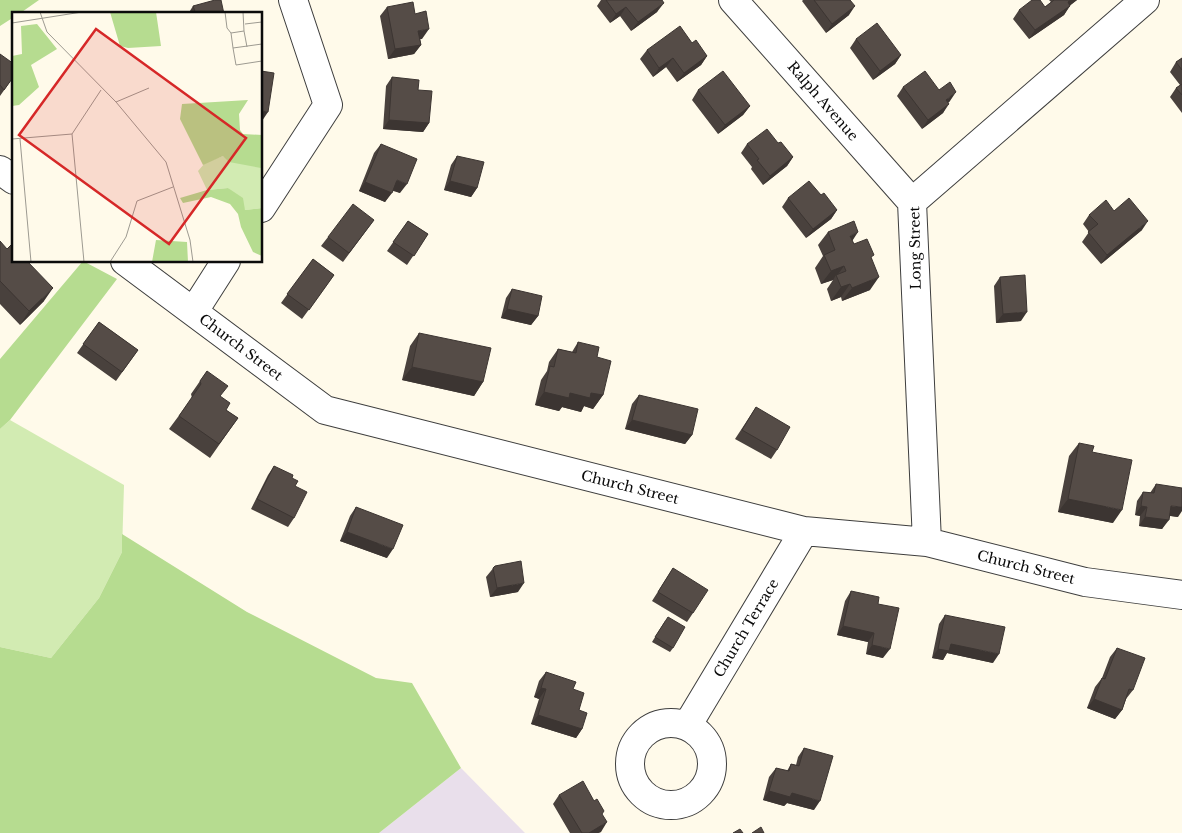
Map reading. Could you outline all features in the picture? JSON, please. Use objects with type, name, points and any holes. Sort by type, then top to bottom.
[{"type":"street","points":[[262,206],[328,105],[292,0]]},
{"type":"street","name":"Ralph Avenue","points":[[733,0],[912,202]]},
{"type":"street","name":"Long Street","points":[[927,542],[912,202],[1145,0]]},
{"type":"street","points":[[0,170],[12,179]]},
{"type":"street","name":"Church Street","points":[[126,262],[325,410],[804,531],[927,542],[1085,582],[1182,595]]},
{"type":"street","points":[[194,312],[225,262]]},
{"type":"street","name":"Church Terrace","points":[[687,726],[804,531]]},
{"type":"shaded area","points":[[461,768],[525,833],[379,833]]},
{"type":"green space","points":[[0,0],[39,0],[22,12],[12,12],[12,18],[0,26]]},
{"type":"green space","points":[[82,262],[117,279],[10,420],[0,429],[0,359]]},
{"type":"green space","points":[[10,420],[124,485],[122,552],[99,598],[51,658],[0,647],[0,429]]},
{"type":"green space","points":[[122,534],[247,612],[376,678],[412,683],[461,768],[379,833],[0,833],[0,647],[51,658],[99,598],[122,552]]},
{"type":"building","points":[[221,0],[224,12],[195,12],[193,6]]},
{"type":"building","points":[[606,0],[662,0],[664,3],[638,22],[626,7],[616,14]]},
{"type":"building","points":[[814,0],[850,0],[855,6],[832,24]]},
{"type":"building","points":[[1032,0],[1040,0],[1045,7],[1054,0],[1071,0],[1068,2],[1070,6],[1035,30],[1019,10]]},
{"type":"building","points":[[413,2],[415,14],[426,11],[429,29],[418,31],[421,45],[395,49],[387,7]]},
{"type":"building","points":[[877,23],[901,55],[880,71],[856,39]]},
{"type":"building","points":[[680,26],[692,43],[696,40],[707,56],[684,73],[673,58],[659,68],[647,50]]},
{"type":"building","points":[[0,54],[12,63],[12,79],[4,90],[0,85]]},
{"type":"building","points":[[1182,58],[1182,70],[1176,62]]},
{"type":"building","points":[[262,71],[274,73],[268,112],[262,111]]},
{"type":"building","points":[[723,71],[750,106],[725,125],[698,90]]},
{"type":"building","points":[[925,71],[939,90],[950,82],[956,92],[946,100],[949,104],[928,120],[903,87]]},
{"type":"building","points":[[392,77],[419,80],[418,90],[432,91],[429,123],[389,120]]},
{"type":"building","points":[[1182,84],[1182,95],[1176,88]]},
{"type":"building","points":[[767,129],[793,157],[770,176],[747,144]]},
{"type":"building","points":[[381,144],[417,159],[407,184],[397,180],[392,193],[365,182]]},
{"type":"building","points":[[457,156],[484,162],[477,188],[450,181]]},
{"type":"building","points":[[809,181],[821,195],[824,193],[837,210],[813,229],[788,198]]},
{"type":"building","points":[[1129,198],[1148,221],[1107,255],[1088,232],[1098,224],[1089,215],[1106,200],[1114,211]]},
{"type":"building","points":[[353,204],[374,220],[349,253],[328,237]]},
{"type":"building","points":[[408,221],[428,234],[414,256],[393,242]]},
{"type":"building","points":[[854,221],[858,232],[850,236],[854,244],[867,239],[874,255],[871,257],[879,277],[852,288],[850,284],[841,287],[836,275],[846,271],[844,266],[831,271],[824,255],[835,250],[828,232]]},
{"type":"building","points":[[0,241],[7,249],[12,246],[12,262],[28,262],[53,288],[29,311],[0,281]]},
{"type":"building","points":[[313,259],[334,275],[309,310],[287,294]]},
{"type":"building","points":[[1025,275],[1027,312],[1003,314],[1000,277]]},
{"type":"building","points":[[512,289],[542,296],[538,316],[507,309]]},
{"type":"building","points":[[99,322],[138,350],[122,372],[83,344]]},
{"type":"building","points":[[419,333],[491,348],[483,382],[412,367]]},
{"type":"building","points":[[578,342],[599,347],[597,357],[611,361],[603,395],[591,393],[590,398],[570,393],[569,398],[544,392],[550,366],[554,367],[558,349],[576,353]]},
{"type":"building","points":[[207,371],[228,386],[220,396],[230,403],[226,410],[238,418],[219,444],[179,416],[201,384],[200,381]]},
{"type":"building","points":[[639,395],[698,409],[692,435],[632,420]]},
{"type":"building","points":[[756,407],[790,427],[777,450],[742,430]]},
{"type":"building","points":[[1079,443],[1094,446],[1092,452],[1132,460],[1122,510],[1068,499]]},
{"type":"building","points":[[274,466],[293,475],[292,478],[298,481],[295,486],[307,492],[294,518],[257,499]]},
{"type":"building","points":[[1156,484],[1182,488],[1182,507],[1171,506],[1169,520],[1145,517],[1147,507],[1141,506],[1143,492],[1154,493]]},
{"type":"building","points":[[356,507],[403,525],[393,549],[347,532]]},
{"type":"building","points":[[521,561],[524,583],[497,588],[493,568]]},
{"type":"building","points":[[673,568],[708,590],[693,613],[658,592]]},
{"type":"building","points":[[851,591],[879,597],[878,604],[899,608],[890,649],[872,645],[874,633],[843,626]]},
{"type":"building","points":[[945,615],[1005,627],[999,654],[951,644],[949,651],[938,649]]},
{"type":"building","points":[[668,617],[685,627],[673,648],[655,637]]},
{"type":"building","points":[[1117,648],[1145,658],[1133,690],[1129,689],[1122,710],[1094,699],[1102,678],[1105,679]]},
{"type":"building","points":[[546,672],[576,682],[573,689],[584,693],[579,710],[587,713],[582,729],[538,715],[546,689],[541,688]]},
{"type":"building","points":[[804,748],[833,756],[820,801],[792,793],[790,797],[769,791],[776,768],[789,771],[791,764],[799,766]]},
{"type":"building","points":[[583,781],[594,801],[597,799],[604,811],[602,814],[607,822],[589,833],[582,833],[559,795]]},
{"type":"building","points":[[761,827],[764,833],[752,833]]},
{"type":"building","points":[[740,829],[743,833],[733,833]]}]
